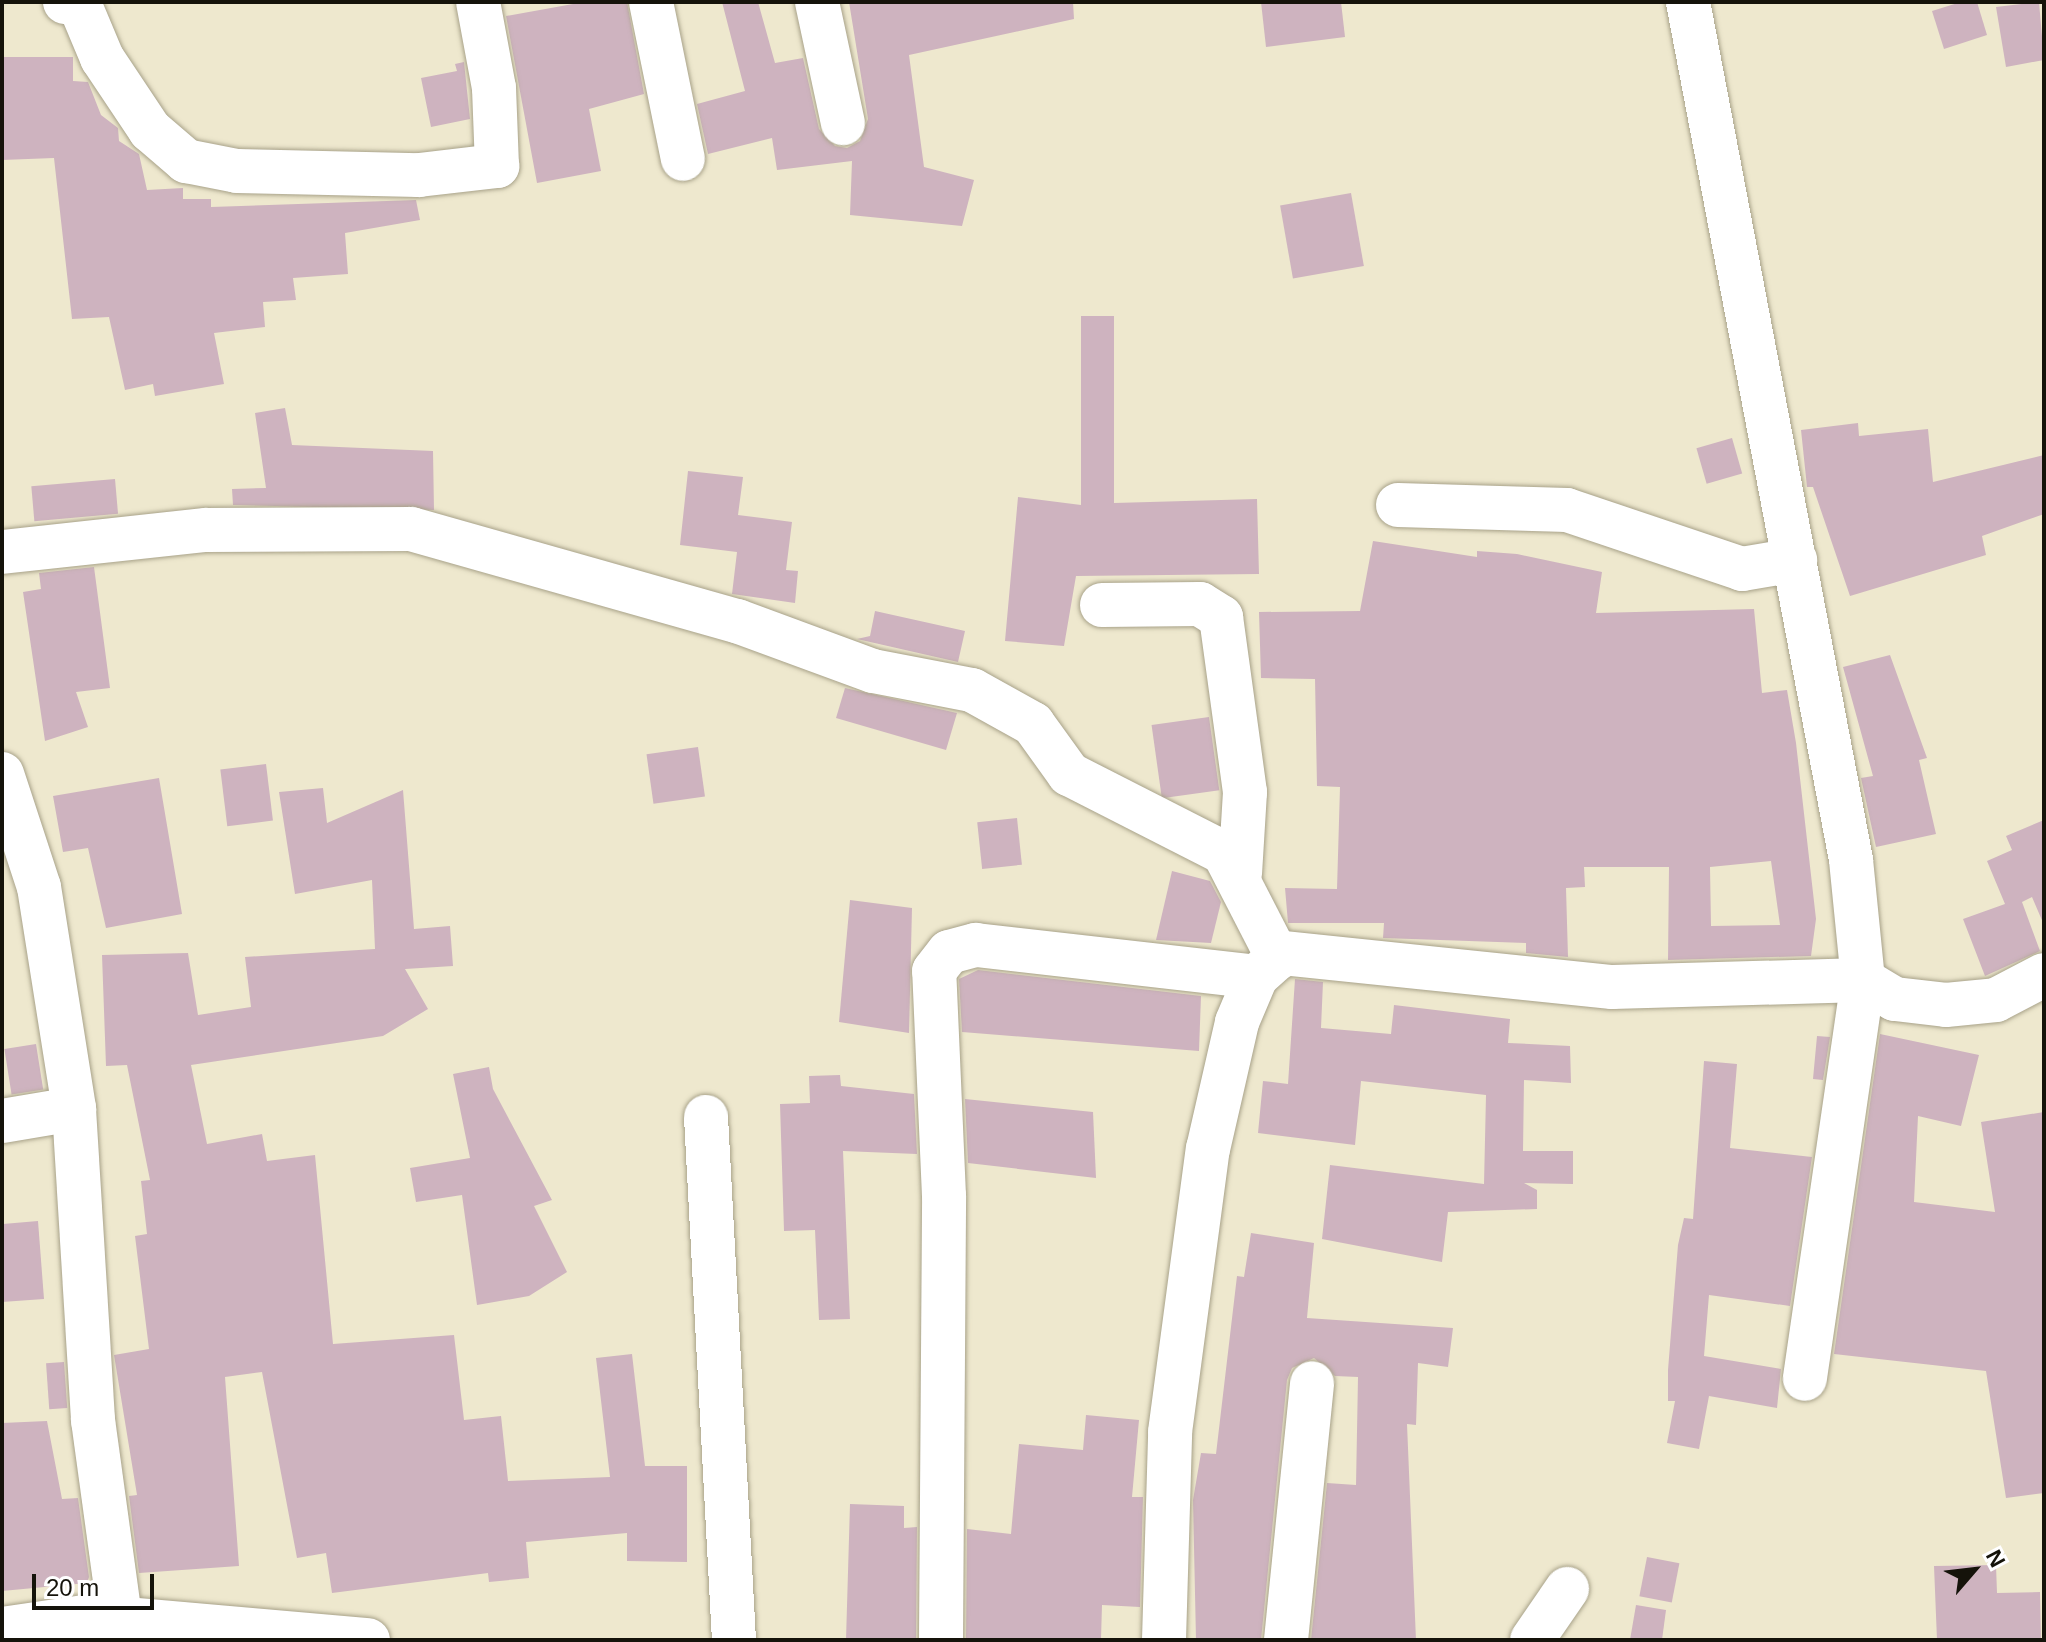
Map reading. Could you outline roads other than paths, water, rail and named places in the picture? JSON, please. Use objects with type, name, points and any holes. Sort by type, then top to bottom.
[{"type":"street","points":[[65,2],[103,2]]},
{"type":"street","points":[[79,3],[102,58],[150,130],[186,161],[237,171],[419,175],[497,166],[494,88],[478,2]]},
{"type":"street","points":[[651,2],[683,159]]},
{"type":"street","points":[[817,2],[843,123]]},
{"type":"street","points":[[1688,2],[1851,860],[1863,980],[1805,1379]]},
{"type":"street","points":[[1398,505],[1567,510],[1742,569],[1795,560]]},
{"type":"street","points":[[2,552],[206,530],[411,529],[723,617],[873,671],[972,690],[1033,724],[1069,774],[1224,853],[1240,873]]},
{"type":"street","points":[[1102,605],[1200,604],[1221,617],[1245,792],[1240,873],[1267,968],[1237,1022],[1208,1149],[1170,1432],[1164,1640]]},
{"type":"street","points":[[6,802],[39,887],[74,1109],[93,1420],[120,1618]]},
{"type":"street","points":[[941,1640],[944,1196],[934,971],[949,952],[976,945],[1267,968],[1612,987],[1863,980],[1895,999],[1946,1005],[1996,1000],[2044,975]]},
{"type":"street","points":[[2,1121],[74,1109]]},
{"type":"street","points":[[706,1117],[734,1640]]},
{"type":"street","points":[[1286,1640],[1312,1383]]},
{"type":"street","points":[[1532,1640],[1567,1589]]},
{"type":"street","points":[[2,1629],[120,1618],[368,1640]]}]
